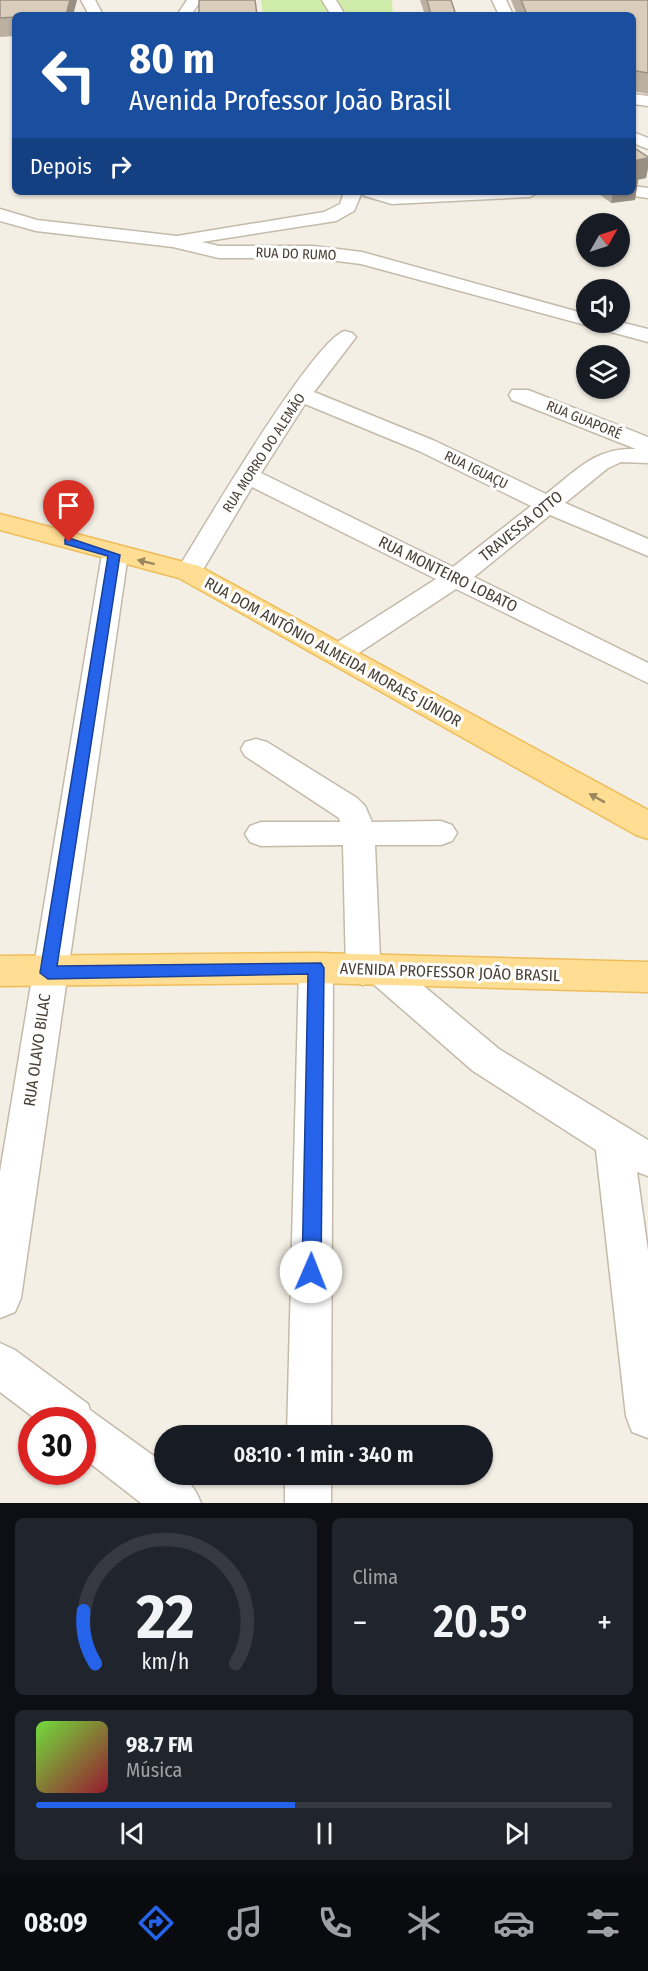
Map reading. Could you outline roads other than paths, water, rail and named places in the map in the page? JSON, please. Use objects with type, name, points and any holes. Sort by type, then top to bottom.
[{"type":"main road","name":"RUA DOM ANTÔNIO ALMEIDA MORAES JÚNIOR","points":[[0,522],[115,555],[189,572],[648,826]]},
{"type":"main road","name":"AVENIDA PROFESSOR JOÃO BRASIL","points":[[0,971],[48,973],[316,968],[648,977]]},
{"type":"street","points":[[636,127],[648,144]]},
{"type":"street","points":[[173,242],[222,231],[329,217],[348,207],[352,195]]},
{"type":"street","points":[[380,195],[392,199],[428,195]]},
{"type":"street","name":"RUA DO RUMO","points":[[0,215],[56,228],[173,242],[219,252],[313,252],[362,258],[576,317]]},
{"type":"street","points":[[630,331],[648,336]]},
{"type":"street","name":"RUA MORRO DO ALEMÃO","points":[[189,572],[247,475],[315,371],[345,337]]},
{"type":"street","name":"RUA IGUAÇU","points":[[302,394],[427,446],[548,505],[648,548]]},
{"type":"street","name":"RUA GUAPORÉ","points":[[520,395],[648,445]]},
{"type":"street","name":"TRAVESSA OTTO","points":[[338,654],[456,578],[600,463],[617,455],[648,456]]},
{"type":"street","name":"RUA MONTEIRO LOBATO","points":[[247,475],[648,674]]},
{"type":"street","name":"RUA OLAVO BILAC","points":[[0,1298],[48,973],[115,555]]},
{"type":"street","points":[[256,749],[346,806],[354,814],[359,835],[373,971],[486,1060],[631,1150],[648,1416]]},
{"type":"street","points":[[261,834],[441,833]]},
{"type":"street","points":[[309,1425],[316,968]]},
{"type":"street","points":[[0,1365],[55,1407]]},
{"type":"street","points":[[96,1440],[178,1503]]},
{"type":"street","points":[[308,1485],[308,1503]]}]
